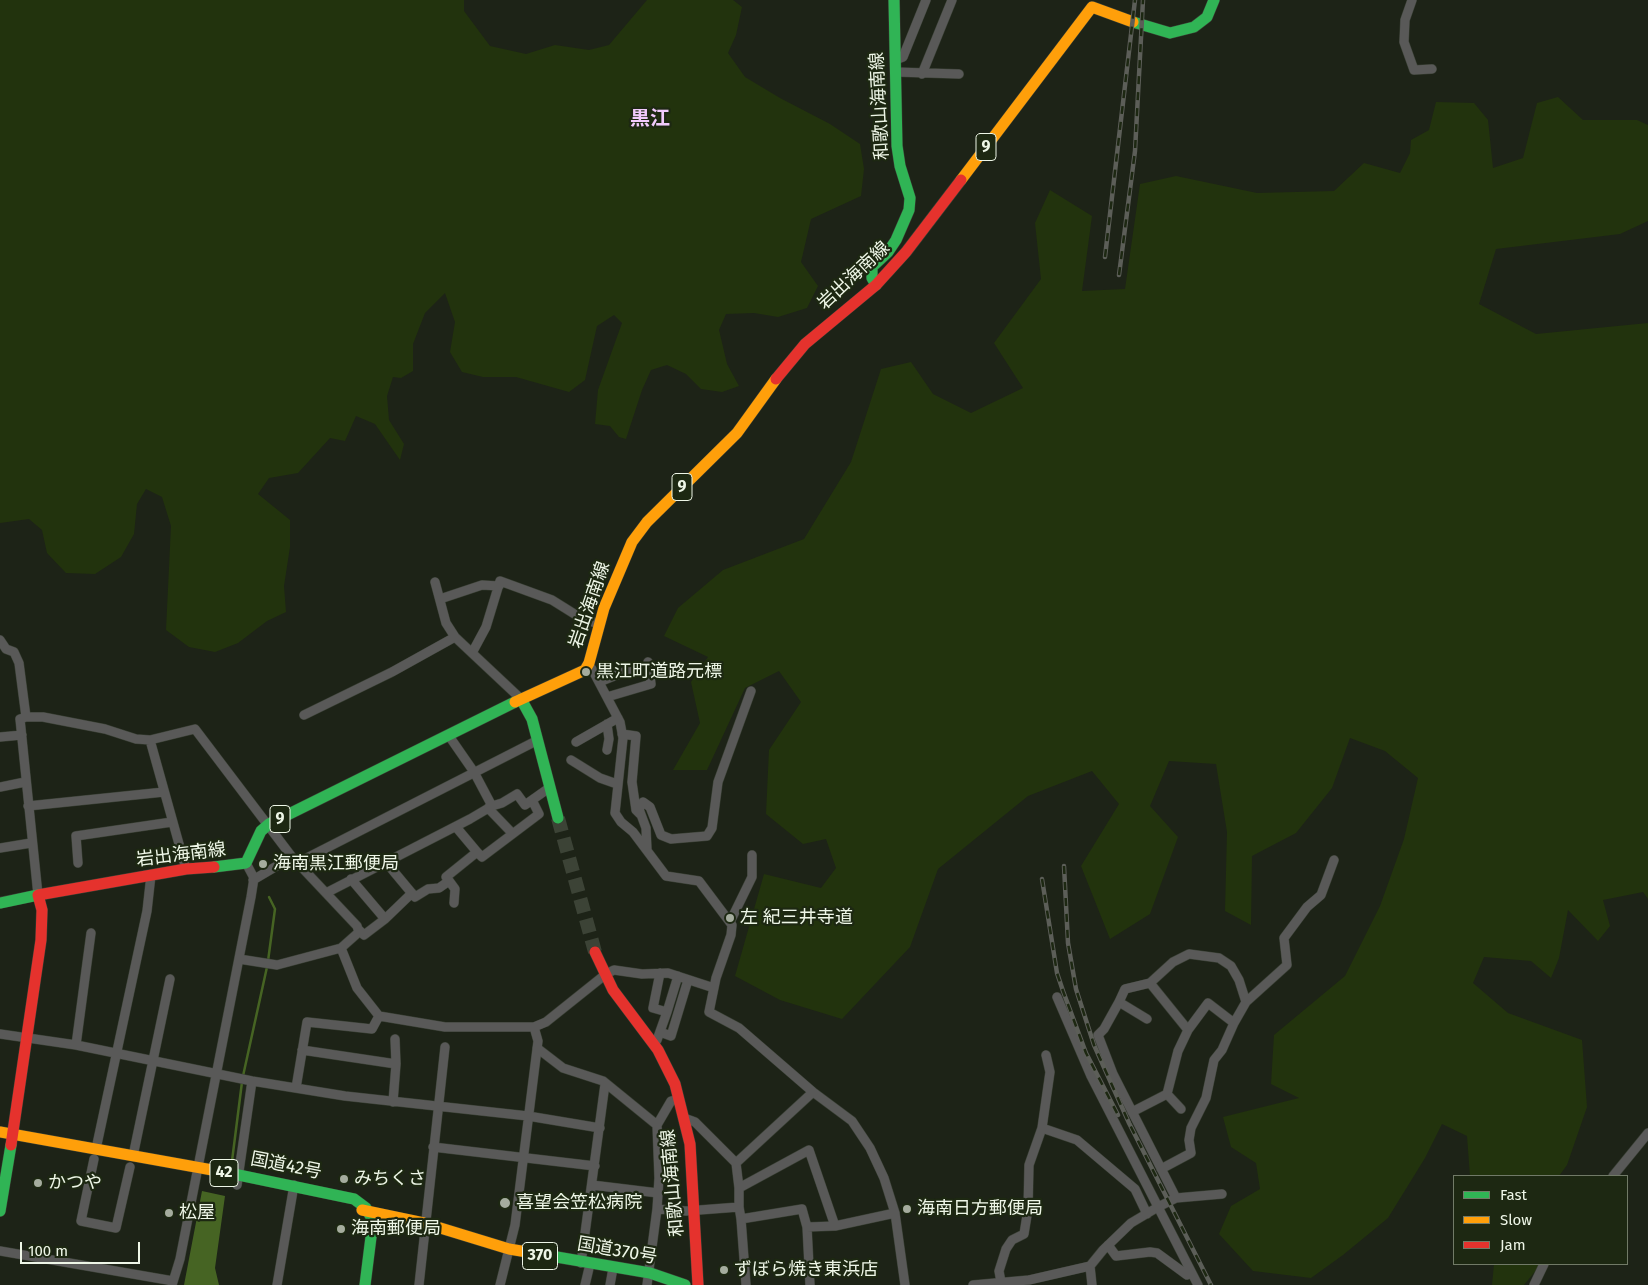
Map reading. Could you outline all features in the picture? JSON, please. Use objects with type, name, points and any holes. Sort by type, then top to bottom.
[{"type":"main road","name":"和歌山海南線","points":[[876,285],[872,278],[872,266],[888,252],[896,240],[908,210],[910,198],[900,166],[897,146],[894,0]]},
{"type":"main road","name":"岩出海南線","points":[[0,903],[186,869],[246,863],[261,831],[269,824],[587,667],[598,624],[632,542],[647,522],[737,433],[789,361],[805,344],[876,285],[912,244],[1094,3],[1154,30],[1170,33],[1194,27],[1206,17],[1214,0]]},
{"type":"main road","points":[[521,699],[532,719],[558,818]]},
{"type":"main road","points":[[0,1211],[8,1141],[27,1038],[42,927],[38,895]]},
{"type":"main road","name":"和歌山海南線","points":[[595,952],[623,1006],[653,1044],[675,1084],[690,1144],[698,1285]]},
{"type":"main road","name":"国道42号","points":[[0,1132],[8,1141],[95,1154],[293,1190],[348,1202],[359,1214],[364,1225],[357,1285]]},
{"type":"main road","name":"国道370号","points":[[348,1202],[364,1202],[397,1217]]},
{"type":"main road","name":"国道370号","points":[[348,1202],[369,1212],[424,1223],[509,1249],[613,1268],[648,1279],[685,1285]]},
{"type":"main road","points":[[366,1285],[373,1221],[369,1212]]},
{"type":"main road","name":"国道370号","points":[[371,1236],[377,1219],[384,1216],[397,1217]]},
{"type":"street","points":[[926,0],[922,15],[904,57],[895,66],[922,74],[959,74]]},
{"type":"street","points":[[922,74],[952,0]]},
{"type":"street","points":[[1412,0],[1405,20],[1404,42],[1414,70],[1432,69]]},
{"type":"street","points":[[472,653],[486,627],[500,581],[552,600],[598,624]]},
{"type":"street","points":[[435,582],[446,623],[454,637],[521,699]]},
{"type":"street","points":[[440,599],[482,585],[499,586]]},
{"type":"street","points":[[304,715],[392,672],[454,637]]},
{"type":"street","points":[[0,640],[6,649],[14,652],[19,663],[26,717]]},
{"type":"street","points":[[599,682],[629,670],[648,665],[651,684]]},
{"type":"street","points":[[587,667],[592,669],[618,718],[622,734],[615,813],[647,850],[666,876],[699,880],[732,925],[732,935],[714,988],[709,1012],[739,1028],[813,1092],[852,1121],[870,1148],[884,1178],[895,1213],[904,1285]]},
{"type":"street","points":[[607,697],[661,682]]},
{"type":"street","points":[[647,850],[646,828],[640,809],[643,802],[650,807],[661,835],[671,839],[707,836],[712,828],[718,782],[751,690]]},
{"type":"street","points":[[38,895],[31,843],[20,719],[26,717],[43,717],[105,729],[136,739],[150,740],[195,729],[269,824],[294,860],[364,935],[385,919],[412,893]]},
{"type":"street","points":[[576,742],[618,718]]},
{"type":"street","points":[[607,724],[609,739],[607,750]]},
{"type":"street","points":[[622,734],[636,736],[632,782],[636,810],[642,818]]},
{"type":"street","points":[[0,737],[22,735]]},
{"type":"street","points":[[449,736],[474,772],[490,807],[512,833]]},
{"type":"street","points":[[150,740],[186,869]]},
{"type":"street","points":[[253,880],[538,740]]},
{"type":"street","points":[[571,760],[600,778],[617,784]]},
{"type":"street","points":[[0,787],[25,782]]},
{"type":"street","points":[[326,893],[456,827],[490,807],[502,804],[517,794],[525,805],[550,788]]},
{"type":"street","points":[[28,806],[164,792]]},
{"type":"street","points":[[456,827],[482,857],[539,814],[532,800]]},
{"type":"street","points":[[78,863],[76,836],[172,822]]},
{"type":"street","points":[[0,848],[31,843]]},
{"type":"street","points":[[385,862],[415,897],[428,889],[439,888],[477,852]]},
{"type":"street","points":[[730,922],[752,877],[752,855]]},
{"type":"street","points":[[1162,1169],[1191,1153],[1189,1140],[1191,1128],[1206,1098],[1214,1060],[1222,1050],[1234,1022],[1246,1002],[1287,965],[1284,938],[1307,907],[1321,895],[1334,860]]},
{"type":"street","points":[[0,1251],[172,1283],[180,1259],[240,959],[253,880],[246,863]]},
{"type":"street","points":[[151,875],[147,911],[81,1221],[116,1228],[170,979]]},
{"type":"street","points":[[351,879],[385,919]]},
{"type":"street","points":[[447,879],[455,889],[454,902]]},
{"type":"street","points":[[240,959],[277,965],[341,948],[359,932],[358,929]]},
{"type":"street","points":[[76,1045],[91,933]]},
{"type":"street","points":[[341,948],[357,988],[379,1016],[444,1027],[534,1028],[546,1022],[606,974],[614,970],[678,976],[714,988]]},
{"type":"street","points":[[1176,1198],[1113,1074],[1098,1035],[1104,1029],[1125,989],[1150,983],[1173,962],[1189,954],[1219,958],[1231,966],[1239,980],[1246,1002]]},
{"type":"street","points":[[660,973],[653,1008],[667,1012]]},
{"type":"street","points":[[653,1044],[658,1040],[678,976]]},
{"type":"street","points":[[660,1032],[671,1036],[688,980]]},
{"type":"street","points":[[1150,983],[1188,1030]]},
{"type":"street","points":[[1057,997],[1087,1068],[1190,1274],[1198,1285]]},
{"type":"street","points":[[1119,1002],[1147,1019]]},
{"type":"street","points":[[1132,1112],[1167,1094],[1178,1051],[1188,1030],[1208,1003],[1234,1022]]},
{"type":"street","points":[[296,1088],[307,1022],[372,1029],[379,1016]]},
{"type":"street","points":[[500,1285],[515,1225],[538,1041],[534,1028]]},
{"type":"street","points":[[0,1034],[116,1052],[252,1081],[296,1088],[393,1102],[528,1116],[600,1128]]},
{"type":"street","points":[[393,1102],[396,1039]]},
{"type":"street","points":[[419,1285],[424,1223],[445,1047]]},
{"type":"street","points":[[537,1048],[563,1068],[606,1084],[656,1125]]},
{"type":"street","points":[[302,1050],[396,1064]]},
{"type":"street","points":[[1000,1282],[999,1271],[1006,1249],[1012,1240],[1024,1234],[1028,1210],[1029,1165],[1042,1128],[1050,1072],[1046,1055]]},
{"type":"street","points":[[237,1180],[252,1081]]},
{"type":"street","points":[[586,1285],[585,1263],[592,1185],[606,1084]]},
{"type":"street","points":[[736,1163],[813,1092]]},
{"type":"street","points":[[1167,1094],[1181,1109]]},
{"type":"street","points":[[648,1279],[658,1193],[656,1125],[670,1101],[679,1099]]},
{"type":"street","points":[[684,1118],[695,1122],[736,1163],[746,1285]]},
{"type":"street","points":[[1042,1128],[1077,1140],[1135,1189],[1147,1214]]},
{"type":"street","points":[[1614,1175],[1648,1133]]},
{"type":"street","points":[[433,1147],[523,1156],[595,1166]]},
{"type":"street","points":[[739,1188],[809,1150],[835,1226]]},
{"type":"street","points":[[592,1185],[658,1193]]},
{"type":"street","points":[[276,1285],[293,1190]]},
{"type":"street","points":[[973,1285],[1000,1282],[1030,1282],[1090,1266],[1131,1223],[1158,1207],[1176,1198],[1222,1194]]},
{"type":"street","points":[[657,1209],[694,1210],[739,1207]]},
{"type":"street","points":[[741,1218],[802,1209],[807,1227],[810,1285]]},
{"type":"street","points":[[807,1227],[835,1226],[895,1213]]},
{"type":"street","points":[[1108,1245],[1116,1256],[1150,1252],[1157,1253],[1190,1274]]},
{"type":"street","points":[[1534,1285],[1544,1265]]},
{"type":"street","points":[[1090,1266],[1092,1285]]},
{"type":"street","points":[[610,1285],[613,1268]]},
{"type":"street","points":[[1184,1285],[1190,1274]]},
{"type":"shaded area","points":[[0,0],[464,0],[464,11],[490,46],[526,54],[555,45],[589,50],[609,45],[647,0],[733,0],[742,7],[736,35],[728,53],[745,77],[830,124],[860,144],[864,169],[861,196],[811,219],[801,262],[818,286],[807,308],[778,317],[754,313],[726,314],[719,330],[727,364],[739,386],[722,392],[701,389],[686,374],[667,365],[651,370],[642,390],[626,439],[619,437],[610,426],[595,424],[598,390],[622,323],[614,315],[597,326],[585,380],[569,392],[516,377],[483,377],[462,372],[450,352],[455,322],[445,293],[425,313],[413,344],[413,371],[401,378],[393,377],[387,396],[389,420],[404,444],[400,460],[375,424],[356,416],[345,441],[330,438],[298,473],[269,478],[258,494],[290,520],[290,547],[284,586],[286,612],[267,621],[238,643],[215,652],[189,647],[166,630],[171,526],[162,497],[146,489],[137,504],[134,534],[121,557],[95,574],[66,573],[47,553],[42,530],[29,519],[0,523]]},
{"type":"shaded area","points":[[1558,97],[1583,120],[1637,120],[1648,125],[1648,221],[1620,234],[1496,249],[1479,304],[1536,334],[1648,323],[1648,899],[1643,892],[1603,900],[1610,926],[1598,941],[1568,910],[1559,958],[1551,978],[1531,961],[1484,957],[1473,983],[1508,1013],[1582,1040],[1587,1107],[1567,1165],[1560,1175],[1470,1175],[1467,1136],[1442,1124],[1425,1158],[1388,1218],[1343,1255],[1311,1278],[1253,1271],[1219,1234],[1231,1206],[1260,1189],[1256,1163],[1231,1147],[1223,1117],[1299,1098],[1271,1084],[1274,1035],[1345,976],[1380,906],[1404,839],[1418,778],[1385,751],[1350,738],[1332,788],[1296,833],[1252,856],[1251,925],[1225,911],[1227,832],[1216,764],[1169,761],[1150,806],[1178,837],[1150,914],[1110,939],[1081,866],[1119,804],[1092,771],[1028,796],[938,869],[910,947],[842,1019],[780,1000],[735,976],[764,874],[821,888],[836,868],[826,839],[803,844],[766,814],[769,750],[801,702],[779,671],[745,688],[707,770],[673,770],[700,723],[691,682],[708,657],[664,636],[678,608],[723,570],[804,539],[851,462],[881,369],[911,362],[933,394],[971,413],[1023,388],[994,343],[1041,279],[1035,223],[1050,190],[1092,216],[1082,291],[1125,289],[1140,184],[1176,176],[1257,193],[1334,191],[1364,163],[1400,173],[1410,153],[1411,140],[1429,130],[1436,102],[1474,103],[1488,120],[1493,168],[1523,158],[1537,103]]},
{"type":"shaded area","points":[[202,1191],[225,1196],[215,1268],[219,1285],[184,1285]]},
{"type":"shaded area","points":[[1494,1265],[1540,1265],[1524,1285],[1492,1285]]},
{"type":"waterway","points":[[268,961],[275,909],[269,897]]},
{"type":"waterway","points":[[243,1076],[267,967]]},
{"type":"waterway","points":[[232,1161],[242,1082]]},
{"type":"tunnel","points":[[558,818],[595,952]]},
{"type":"railway","points":[[1105,257],[1135,0]]},
{"type":"railway","points":[[1119,275],[1135,151],[1143,0]]},
{"type":"railway","points":[[1064,866],[1068,943],[1076,989],[1094,1045],[1129,1123],[1211,1285]]},
{"type":"railway","points":[[1042,879],[1057,973],[1086,1053],[1118,1115]]},
{"type":"traffic: fast","points":[[876,285],[872,278],[872,267],[888,252],[896,240],[909,210],[910,198],[900,166],[897,146],[894,0]]},
{"type":"traffic: fast","points":[[1133,22],[1170,33],[1194,27],[1207,17],[1214,0]]},
{"type":"traffic: fast","points":[[521,699],[532,719],[558,818]]},
{"type":"traffic: fast","points":[[214,867],[246,863],[261,831],[269,824],[515,702]]},
{"type":"traffic: fast","points":[[0,903],[38,895]]},
{"type":"traffic: fast","points":[[0,1211],[11,1145]]},
{"type":"traffic: fast","points":[[229,1173],[354,1199],[366,1208],[373,1221],[365,1285]]},
{"type":"traffic: fast","points":[[545,1255],[650,1273],[685,1285]]},
{"type":"traffic: slow","points":[[961,180],[1092,7],[1133,22]]},
{"type":"traffic: slow","points":[[515,702],[585,670],[589,663],[604,608],[632,542],[647,522],[737,433],[776,379]]},
{"type":"traffic: slow","points":[[0,1132],[229,1173]]},
{"type":"traffic: slow","points":[[362,1210],[424,1223],[509,1249],[545,1255]]},
{"type":"traffic: jam","points":[[776,379],[805,344],[876,285],[906,252],[961,180]]},
{"type":"traffic: jam","points":[[11,1145],[41,940],[42,910],[38,895],[186,869],[214,867]]},
{"type":"traffic: jam","points":[[595,952],[613,990],[658,1050],[675,1084],[690,1144],[698,1285]]},
{"type":"place","name":"黒江町道路元標","points":[[586,672]]},
{"type":"place","name":"海南黒江郵便局","points":[[263,864]]},
{"type":"place","name":"左 紀三井寺道","points":[[730,918]]},
{"type":"place","name":"みちくさ","points":[[344,1179]]},
{"type":"place","name":"かつや","points":[[38,1183]]},
{"type":"place","name":"喜望会笠松病院","points":[[505,1203]]},
{"type":"place","name":"海南日方郵便局","points":[[907,1209]]},
{"type":"place","name":"松屋","points":[[169,1213]]},
{"type":"place","name":"海南郵便局","points":[[341,1229]]},
{"type":"place","name":"ずぼら焼き東浜店","points":[[724,1270]]},
{"type":"district","name":"黒江","points":[[650,119]]}]
